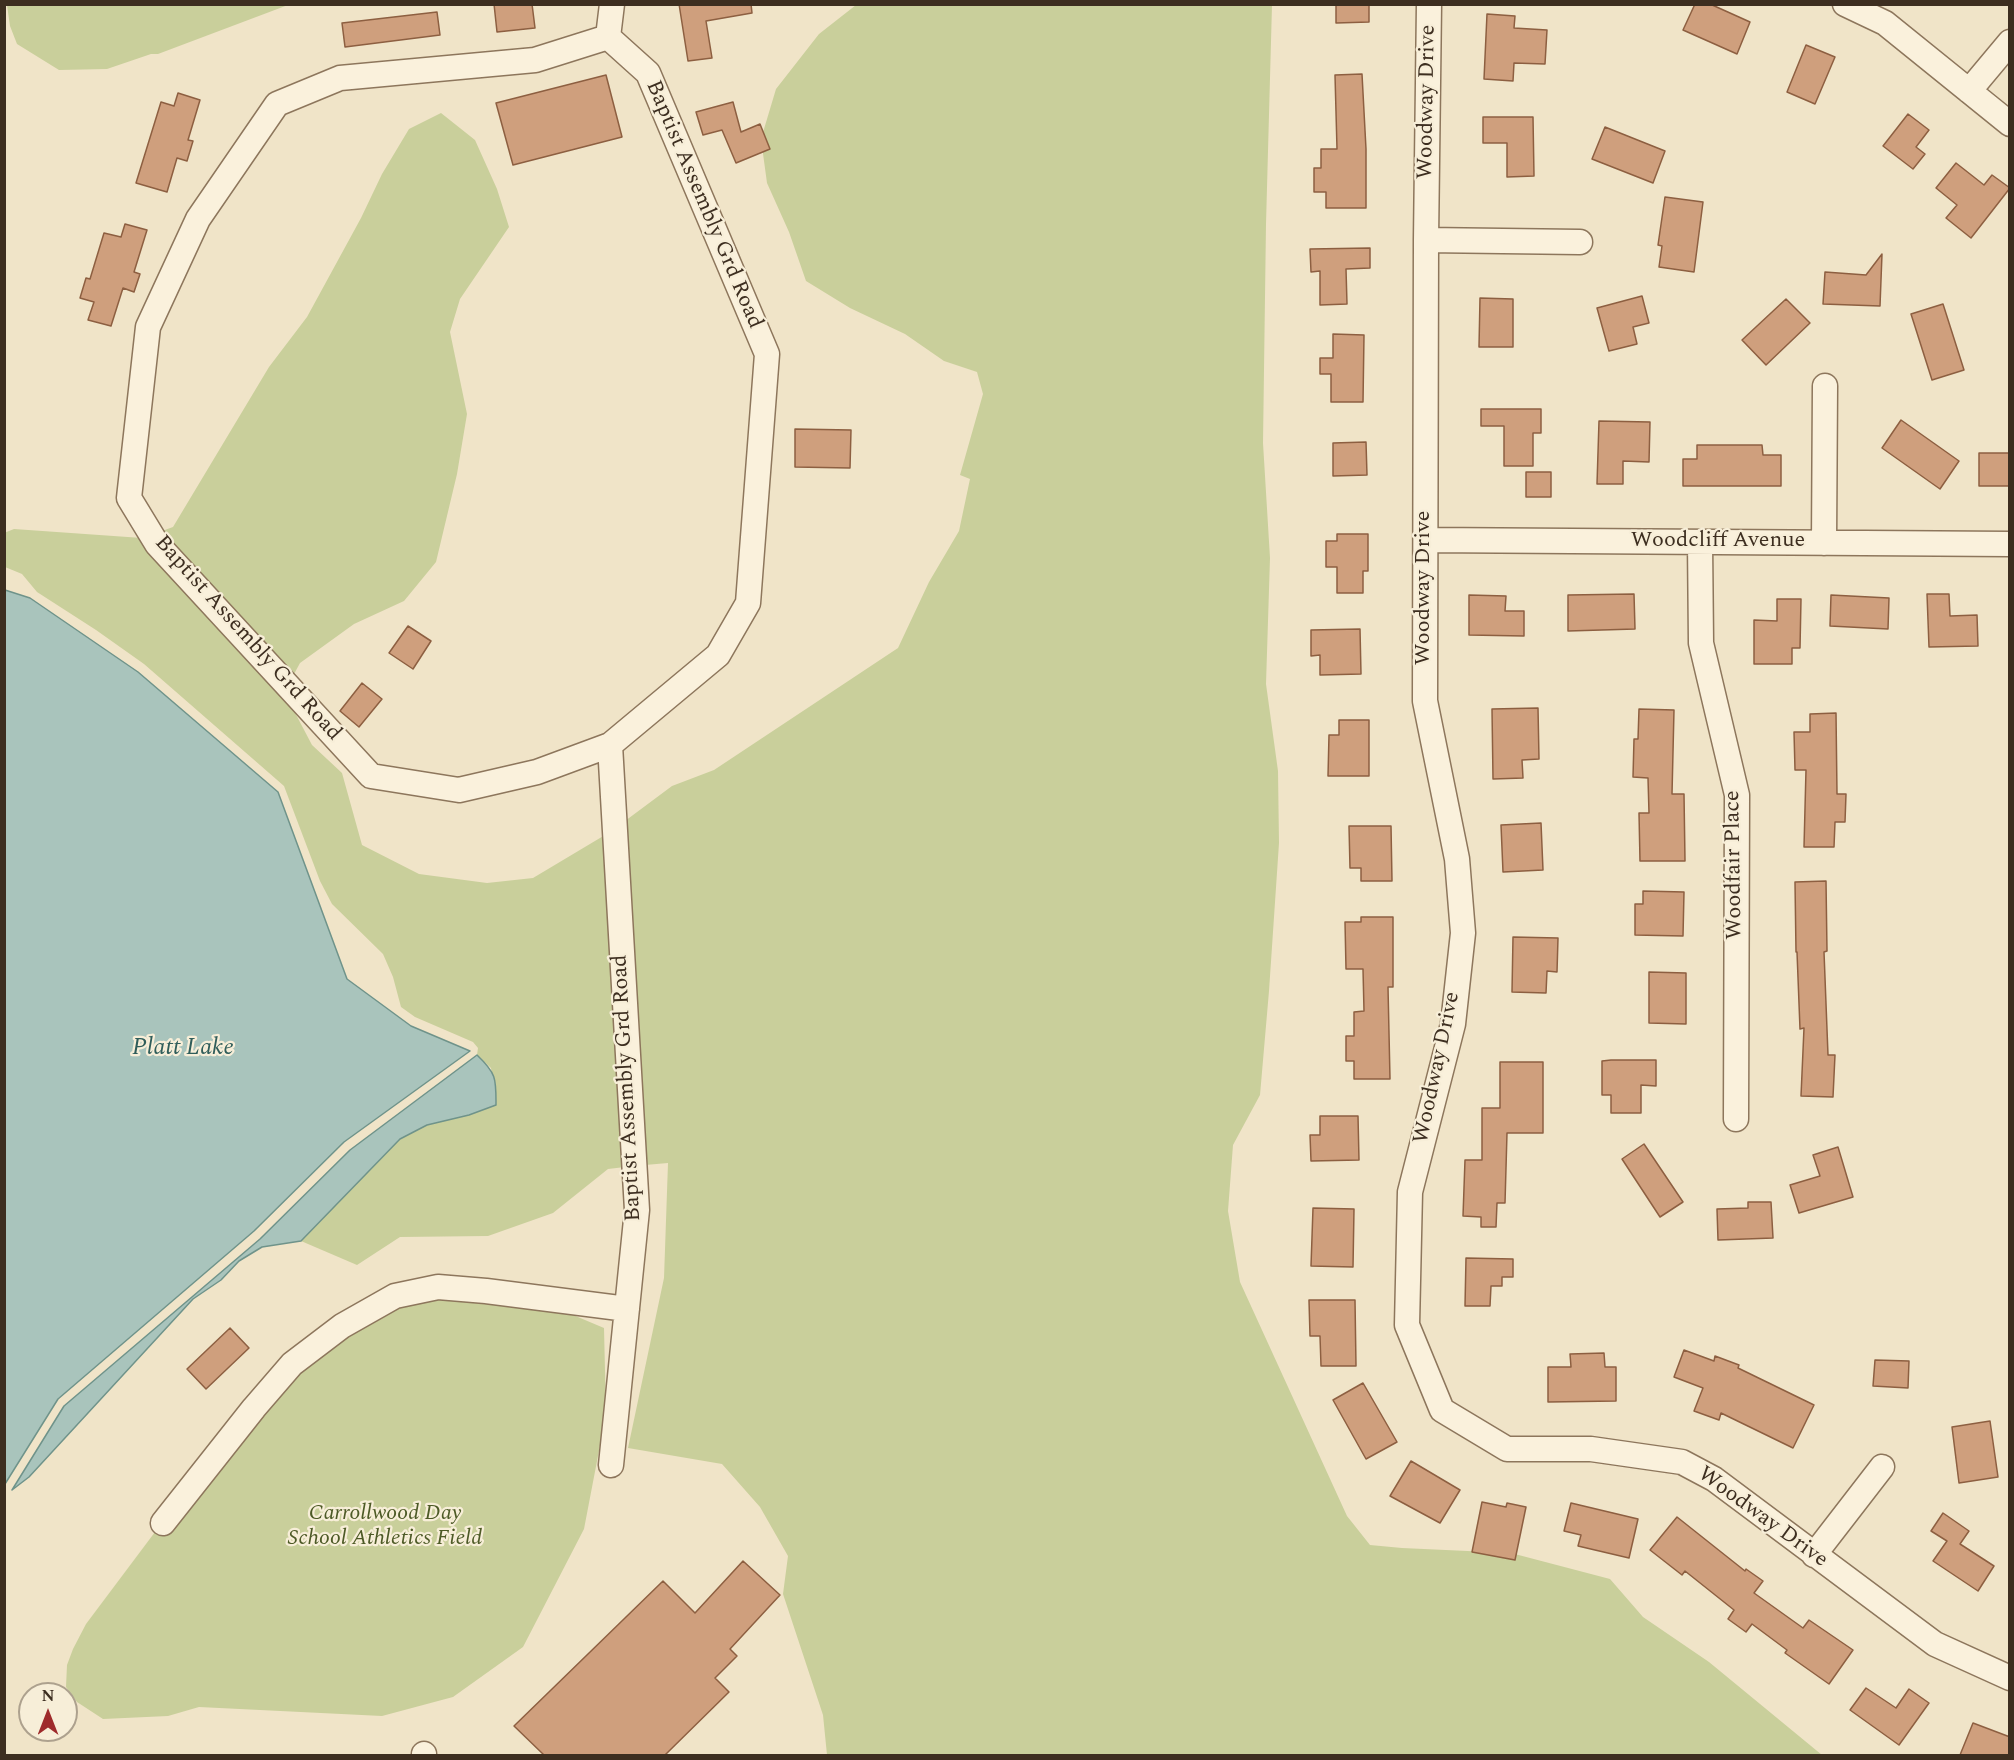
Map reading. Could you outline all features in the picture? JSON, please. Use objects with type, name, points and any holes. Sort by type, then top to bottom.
[{"type":"street","points":[[608,37],[612,4]]},
{"type":"street","name":"Woodway Drive","points":[[1429,4],[1425,701],[1457,859],[1463,933],[1453,1024],[1410,1192],[1407,1325],[1442,1410],[1507,1449],[1591,1449],[1682,1462],[1714,1479],[1935,1644],[2010,1678]]},
{"type":"street","points":[[1845,4],[1885,23],[2010,124]]},
{"type":"street","name":"Baptist Assembly Grd Road","points":[[608,37],[648,74],[767,354],[748,603],[718,655],[610,745],[537,772],[459,790],[371,776],[157,544],[129,498],[148,327],[198,219],[277,104],[339,78],[535,60],[608,37]]},
{"type":"street","points":[[1969,91],[2010,42]]},
{"type":"street","points":[[1426,240],[1580,242]]},
{"type":"street","points":[[1824,543],[1825,386]]},
{"type":"street","name":"Woodcliff Avenue","points":[[1426,540],[2010,544]]},
{"type":"street","name":"Woodfair Place","points":[[1700,542],[1701,643],[1737,795],[1736,1119]]},
{"type":"street","name":"Baptist Assembly Grd Road","points":[[610,745],[637,1210],[611,1465]]},
{"type":"street","points":[[163,1523],[292,1364],[342,1326],[395,1296],[438,1287],[627,1309]]},
{"type":"street","points":[[1814,1555],[1882,1467]]},
{"type":"green space","points":[[7,4],[288,5],[158,54],[151,54],[107,69],[59,70],[17,44],[10,26]]},
{"type":"green space","points":[[856,5],[1272,5],[1263,443],[1270,558],[1266,684],[1278,771],[1279,843],[1260,1095],[1233,1145],[1228,1211],[1240,1282],[1347,1516],[1370,1545],[1511,1553],[1610,1579],[1643,1617],[1709,1662],[1822,1755],[827,1755],[823,1715],[783,1594],[788,1556],[760,1507],[722,1464],[628,1448],[664,1278],[668,1163],[645,1165],[625,821],[672,786],[714,770],[898,648],[929,582],[959,531],[970,479],[960,475],[983,394],[977,372],[944,361],[905,334],[850,308],[806,281],[789,232],[767,183],[761,139],[776,89],[819,34]]},
{"type":"green space","points":[[441,113],[475,140],[497,189],[509,227],[460,299],[450,332],[467,414],[457,474],[436,562],[404,601],[354,624],[300,663],[293,676],[162,531],[173,527],[269,367],[307,317],[361,218],[382,174],[409,129]]},
{"type":"green space","points":[[14,529],[142,538],[292,707],[312,745],[342,773],[362,845],[419,874],[487,883],[533,878],[605,835],[625,1167],[608,1169],[553,1213],[488,1236],[400,1237],[357,1265],[301,1241],[400,1139],[427,1125],[468,1115],[496,1105],[491,1068],[477,1055],[478,1048],[473,1042],[415,1017],[401,1007],[393,977],[383,954],[332,904],[320,881],[284,786],[144,664],[37,592],[22,574],[5,567],[4,533]]},
{"type":"green space","name":"Carrollwood Day School Athletics Field","points":[[415,1291],[547,1304],[604,1328],[606,1414],[584,1529],[523,1647],[453,1697],[382,1716],[199,1707],[168,1716],[103,1719],[78,1703],[78,1682],[66,1682],[67,1665],[73,1649],[86,1624],[176,1504],[268,1391]]},
{"type":"water","name":"Platt Lake","points":[[5,590],[30,598],[138,672],[278,792],[347,979],[411,1026],[470,1051],[344,1142],[254,1231],[58,1399],[5,1484]]},
{"type":"water","points":[[477,1055],[494,1077],[496,1105],[469,1115],[427,1125],[400,1139],[301,1241],[262,1247],[239,1261],[221,1280],[193,1299],[29,1477],[12,1490],[64,1406],[260,1239],[350,1150]]},
{"type":"building","points":[[494,4],[532,4],[535,28],[497,32]]},
{"type":"building","points":[[679,4],[751,4],[752,13],[706,21],[712,58],[688,61]]},
{"type":"building","points":[[1336,4],[1369,4],[1369,22],[1336,23]]},
{"type":"building","points":[[1695,4],[1710,4],[1750,22],[1737,54],[1683,30]]},
{"type":"building","points":[[437,12],[440,35],[345,47],[342,23]]},
{"type":"building","points":[[1487,14],[1515,16],[1514,28],[1547,30],[1545,64],[1514,63],[1513,81],[1484,79]]},
{"type":"building","points":[[1806,45],[1835,57],[1815,104],[1787,92]]},
{"type":"building","points":[[1362,74],[1366,208],[1326,208],[1326,192],[1314,192],[1314,168],[1321,168],[1321,149],[1337,149],[1335,75]]},
{"type":"building","points":[[606,75],[622,137],[513,165],[496,103]]},
{"type":"building","points":[[178,93],[200,100],[188,140],[193,141],[187,161],[177,158],[167,192],[136,183],[161,102],[174,106]]},
{"type":"building","points":[[733,102],[741,132],[760,124],[770,149],[736,163],[722,130],[703,135],[696,112]]},
{"type":"building","points":[[1908,114],[1929,130],[1916,147],[1925,154],[1913,169],[1883,146]]},
{"type":"building","points":[[1483,117],[1533,117],[1534,176],[1507,177],[1507,143],[1483,143]]},
{"type":"building","points":[[1605,127],[1665,151],[1653,183],[1592,159]]},
{"type":"building","points":[[1956,163],[1984,185],[1992,175],[2010,188],[1971,238],[1946,218],[1957,205],[1936,188]]},
{"type":"building","points":[[1665,197],[1703,202],[1694,272],[1659,267],[1662,246],[1658,245]]},
{"type":"building","points":[[125,224],[147,230],[134,272],[140,274],[134,292],[123,288],[111,326],[88,320],[94,302],[80,298],[86,278],[90,279],[104,233],[121,237]]},
{"type":"building","points":[[1370,248],[1370,268],[1346,269],[1347,304],[1320,305],[1320,271],[1311,272],[1310,249]]},
{"type":"building","points":[[1882,254],[1880,306],[1823,304],[1825,272],[1866,275]]},
{"type":"building","points":[[1642,296],[1649,323],[1633,327],[1637,344],[1609,351],[1597,308]]},
{"type":"building","points":[[1480,298],[1513,299],[1513,347],[1479,347]]},
{"type":"building","points":[[1786,299],[1810,323],[1766,365],[1742,340]]},
{"type":"building","points":[[1943,304],[1964,370],[1932,380],[1911,314]]},
{"type":"building","points":[[1333,334],[1364,335],[1363,402],[1331,402],[1331,374],[1320,374],[1320,358],[1333,358]]},
{"type":"building","points":[[1481,409],[1541,409],[1541,433],[1533,433],[1533,466],[1504,466],[1504,426],[1481,426]]},
{"type":"building","points":[[1901,420],[1959,461],[1940,489],[1882,448]]},
{"type":"building","points":[[1599,421],[1650,422],[1649,462],[1623,461],[1623,484],[1597,484]]},
{"type":"building","points":[[795,429],[851,430],[850,468],[795,467]]},
{"type":"building","points":[[1366,442],[1367,475],[1333,476],[1333,443]]},
{"type":"building","points":[[1697,445],[1762,445],[1763,455],[1781,455],[1781,486],[1683,486],[1683,459],[1697,459]]},
{"type":"building","points":[[1979,453],[2010,453],[2010,486],[1979,486]]},
{"type":"building","points":[[1526,472],[1551,472],[1551,497],[1526,497]]},
{"type":"building","points":[[1337,534],[1368,534],[1368,571],[1363,571],[1363,593],[1337,593],[1337,567],[1326,567],[1326,541],[1337,541]]},
{"type":"building","points":[[1634,594],[1635,629],[1568,631],[1568,595]]},
{"type":"building","points":[[1927,594],[1949,594],[1950,616],[1977,615],[1978,646],[1929,647]]},
{"type":"building","points":[[1469,595],[1506,596],[1505,611],[1524,611],[1524,636],[1469,635]]},
{"type":"building","points":[[1831,595],[1889,598],[1888,629],[1830,626]]},
{"type":"building","points":[[1777,599],[1801,599],[1800,648],[1792,648],[1792,664],[1754,664],[1754,620],[1777,621]]},
{"type":"building","points":[[408,626],[431,641],[413,669],[389,653]]},
{"type":"building","points":[[1360,629],[1361,674],[1320,675],[1320,655],[1311,656],[1311,630]]},
{"type":"building","points":[[362,683],[382,699],[359,727],[340,711]]},
{"type":"building","points":[[1538,708],[1539,759],[1522,760],[1523,778],[1493,779],[1492,709]]},
{"type":"building","points":[[1639,709],[1674,710],[1672,794],[1684,794],[1685,861],[1640,861],[1639,813],[1649,813],[1648,778],[1633,777],[1634,739],[1638,739]]},
{"type":"building","points":[[1836,713],[1837,794],[1846,794],[1845,822],[1835,822],[1834,847],[1804,847],[1806,770],[1795,770],[1794,732],[1810,732],[1810,714]]},
{"type":"building","points":[[1339,720],[1369,720],[1369,776],[1328,776],[1329,735],[1339,735]]},
{"type":"building","points":[[1541,823],[1543,870],[1503,872],[1501,825]]},
{"type":"building","points":[[1349,826],[1391,826],[1392,881],[1361,881],[1361,868],[1350,868]]},
{"type":"building","points":[[1826,881],[1827,951],[1824,952],[1828,1055],[1835,1055],[1833,1097],[1801,1096],[1804,1028],[1800,1029],[1795,882]]},
{"type":"building","points":[[1643,891],[1684,892],[1683,936],[1635,935],[1635,904],[1643,904]]},
{"type":"building","points":[[1361,917],[1393,917],[1393,987],[1388,987],[1390,1079],[1354,1079],[1354,1061],[1346,1061],[1346,1036],[1354,1036],[1354,1012],[1364,1011],[1363,969],[1346,969],[1345,922],[1361,922]]},
{"type":"building","points":[[1513,937],[1558,938],[1557,972],[1547,971],[1546,993],[1512,992]]},
{"type":"building","points":[[1649,972],[1686,973],[1686,1024],[1649,1023]]},
{"type":"building","points":[[1656,1060],[1656,1086],[1641,1085],[1641,1113],[1611,1113],[1611,1095],[1602,1095],[1602,1061]]},
{"type":"building","points":[[1500,1062],[1543,1062],[1543,1133],[1507,1133],[1505,1203],[1497,1203],[1496,1227],[1481,1227],[1481,1217],[1463,1216],[1465,1160],[1482,1160],[1482,1108],[1500,1108]]},
{"type":"building","points":[[1320,1116],[1358,1116],[1359,1160],[1311,1161],[1310,1135],[1320,1135]]},
{"type":"building","points":[[1644,1144],[1683,1202],[1660,1217],[1622,1159]]},
{"type":"building","points":[[1838,1147],[1853,1197],[1799,1213],[1790,1185],[1820,1176],[1813,1155]]},
{"type":"building","points":[[1748,1202],[1771,1202],[1773,1238],[1718,1240],[1717,1209],[1748,1208]]},
{"type":"building","points":[[1313,1208],[1354,1209],[1353,1267],[1311,1266]]},
{"type":"building","points":[[1466,1258],[1513,1259],[1513,1277],[1502,1277],[1502,1286],[1491,1286],[1490,1306],[1465,1306]]},
{"type":"building","points":[[1309,1300],[1355,1300],[1356,1366],[1321,1366],[1320,1336],[1310,1336]]},
{"type":"building","points":[[230,1328],[249,1348],[206,1389],[187,1369]]},
{"type":"building","points":[[1684,1350],[1714,1361],[1715,1356],[1739,1365],[1738,1368],[1814,1405],[1793,1448],[1721,1413],[1719,1420],[1694,1411],[1703,1388],[1674,1377]]},
{"type":"building","points":[[1604,1353],[1605,1367],[1616,1367],[1616,1401],[1548,1402],[1548,1367],[1571,1367],[1570,1354]]},
{"type":"building","points":[[1875,1360],[1909,1361],[1908,1388],[1873,1386]]},
{"type":"building","points":[[1363,1383],[1397,1442],[1366,1459],[1333,1400]]},
{"type":"building","points":[[1990,1421],[1998,1477],[1959,1483],[1952,1427]]},
{"type":"building","points":[[1411,1461],[1460,1490],[1440,1523],[1390,1496]]},
{"type":"building","points":[[1482,1502],[1506,1507],[1507,1503],[1526,1507],[1515,1560],[1472,1552]]},
{"type":"building","points":[[1571,1503],[1638,1519],[1629,1558],[1578,1546],[1581,1535],[1564,1531]]},
{"type":"building","points":[[1943,1513],[1969,1531],[1960,1544],[1994,1566],[1978,1591],[1933,1561],[1947,1541],[1931,1531]]},
{"type":"building","points":[[1677,1517],[1745,1571],[1746,1569],[1763,1581],[1754,1593],[1803,1628],[1809,1620],[1853,1650],[1829,1684],[1785,1653],[1787,1650],[1752,1624],[1746,1632],[1728,1619],[1734,1610],[1685,1571],[1682,1575],[1650,1550]]},
{"type":"building","points":[[743,1561],[780,1595],[730,1649],[737,1656],[715,1678],[729,1692],[665,1755],[544,1755],[514,1726],[663,1581],[695,1613]]},
{"type":"building","points":[[1866,1688],[1896,1708],[1909,1689],[1929,1703],[1899,1745],[1850,1710]]},
{"type":"building","points":[[1973,1723],[2010,1737],[2010,1755],[1960,1755]]}]
